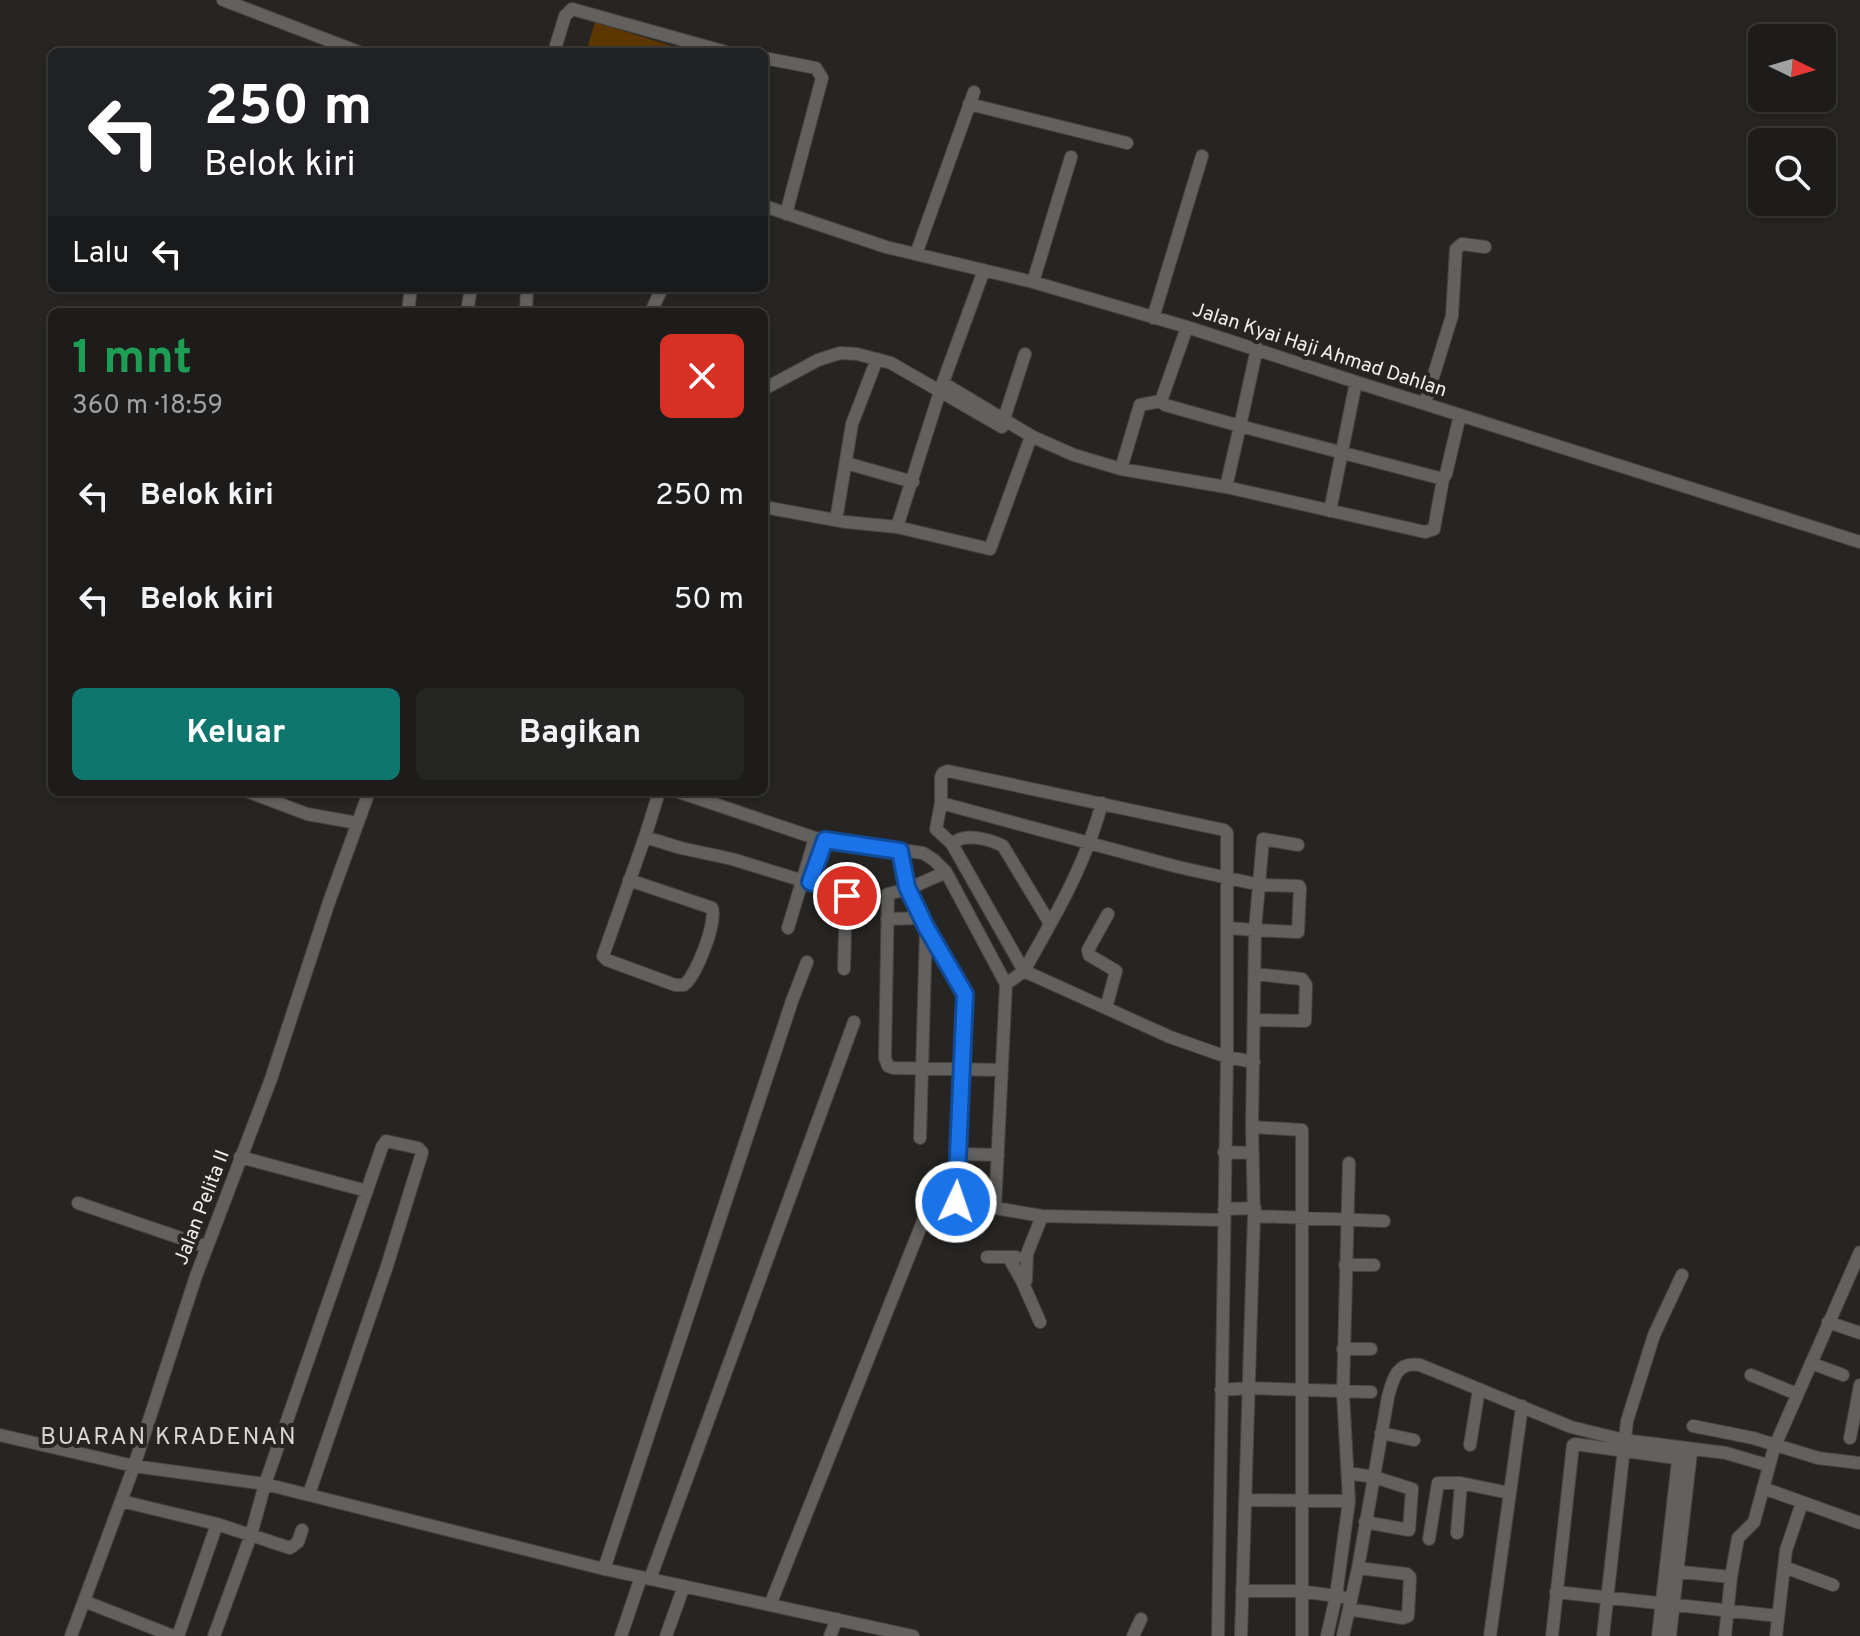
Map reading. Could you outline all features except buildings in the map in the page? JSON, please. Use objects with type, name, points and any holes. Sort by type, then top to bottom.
[{"type":"street","points":[[223,0],[349,48]]},
{"type":"street","points":[[555,48],[565,16],[572,9],[712,48]]},
{"type":"street","points":[[768,60],[816,68],[822,78],[786,214]]},
{"type":"street","points":[[916,254],[971,98],[1127,143]]},
{"type":"street","points":[[1153,318],[1202,156]]},
{"type":"street","points":[[1033,282],[1071,157]]},
{"type":"street","name":"Jalan Kyai Haji Ahmad Dahlan","points":[[768,207],[981,278],[1033,282],[1153,318],[1185,332],[1355,387],[1425,403],[1860,542]]},
{"type":"street","points":[[1425,403],[1452,316],[1456,249],[1462,244],[1485,247]]},
{"type":"street","points":[[897,527],[981,278]]},
{"type":"street","points":[[1161,401],[1185,332]]},
{"type":"street","points":[[768,387],[818,360],[834,355],[857,354],[891,363],[942,388],[1004,419],[1031,440]]},
{"type":"street","points":[[1004,419],[1025,354]]},
{"type":"street","points":[[1226,487],[1256,354]]},
{"type":"street","points":[[836,520],[852,424],[877,359]]},
{"type":"street","points":[[1330,511],[1355,387]]},
{"type":"street","points":[[942,388],[1031,440],[1121,469],[1226,487],[1431,532],[1460,415]]},
{"type":"street","points":[[1161,401],[1165,405],[1240,426],[1443,479]]},
{"type":"street","points":[[1121,469],[1138,409],[1144,403],[1161,401]]},
{"type":"street","points":[[768,508],[897,527],[992,548],[1031,440]]},
{"type":"street","points":[[846,463],[913,482]]},
{"type":"street","points":[[1016,978],[952,844],[936,829],[941,803],[941,777],[945,771],[1102,803],[1227,833],[1227,1057],[1218,1636]]},
{"type":"street","points":[[260,796],[307,814],[357,823]]},
{"type":"street","name":"Jalan Pelita II","points":[[71,1636],[134,1466],[207,1247],[271,1079],[367,796]]},
{"type":"street","points":[[629,880],[712,908],[714,919],[694,975],[684,985],[675,985],[604,958],[629,880],[658,796]]},
{"type":"street","points":[[691,796],[820,839],[923,853],[946,872],[1016,978],[1106,1008],[1170,1037],[1227,1057],[1254,1062]]},
{"type":"street","points":[[941,803],[1178,867],[1260,885],[1299,886],[1299,929],[1296,933],[1228,928]]},
{"type":"street","points":[[995,1208],[1002,1070],[1016,978],[1077,875],[1091,843],[1102,803]]},
{"type":"street","points":[[645,837],[724,856],[846,894],[844,969]]},
{"type":"street","points":[[952,844],[957,839],[970,837],[1003,846],[1049,926]]},
{"type":"street","points":[[789,932],[820,839]]},
{"type":"street","points":[[1241,1636],[1254,1212],[1255,930],[1263,839],[1298,845]]},
{"type":"street","points":[[900,851],[908,889],[965,994],[956,1202],[961,1206],[1042,1216],[1254,1212],[1302,1218],[1384,1221]]},
{"type":"street","points":[[946,872],[908,889],[888,894],[885,1058],[888,1066],[894,1068],[1002,1070]]},
{"type":"street","points":[[1106,1008],[1116,971],[1089,955],[1088,950],[1108,914]]},
{"type":"street","points":[[887,919],[924,922]]},
{"type":"street","points":[[920,1138],[926,969],[924,922]]},
{"type":"street","points":[[604,1569],[807,962]]},
{"type":"street","points":[[926,969],[952,971]]},
{"type":"street","points":[[1255,974],[1302,979],[1306,985],[1305,1021],[1256,1020]]},
{"type":"street","points":[[621,1636],[646,1578],[854,1022]]},
{"type":"street","points":[[1252,1127],[1302,1130],[1302,1636]]},
{"type":"street","points":[[214,1636],[384,1143],[421,1150],[387,1266],[309,1494]]},
{"type":"street","points":[[1224,1152],[1253,1153]]},
{"type":"street","points":[[959,1154],[998,1155]]},
{"type":"street","points":[[240,1157],[367,1191]]},
{"type":"street","points":[[1343,1636],[1349,1501],[1343,1349],[1349,1163]]},
{"type":"street","points":[[78,1203],[207,1247]]},
{"type":"street","points":[[770,1605],[929,1206]]},
{"type":"street","points":[[1022,1281],[1027,1277],[1027,1254],[1042,1216]]},
{"type":"street","points":[[1725,1636],[1738,1538],[1754,1522],[1771,1454],[1860,1252]]},
{"type":"street","points":[[987,1257],[1009,1258],[1027,1254]]},
{"type":"street","points":[[1009,1258],[1040,1322]]},
{"type":"street","points":[[1345,1265],[1374,1265]]},
{"type":"street","points":[[1603,1636],[1627,1421],[1654,1335],[1682,1275]]},
{"type":"street","points":[[1828,1322],[1860,1333]]},
{"type":"street","points":[[1343,1349],[1371,1349]]},
{"type":"street","points":[[1811,1363],[1843,1375]]},
{"type":"street","points":[[1327,1636],[1358,1568],[1371,1476],[1392,1382],[1402,1365],[1420,1365],[1571,1427],[1624,1442],[1685,1453],[1771,1454],[1860,1463]]},
{"type":"street","points":[[1751,1375],[1797,1394]]},
{"type":"street","points":[[1850,1438],[1860,1385]]},
{"type":"street","points":[[1470,1445],[1479,1389]]},
{"type":"street","points":[[1221,1390],[1371,1392]]},
{"type":"street","points":[[1490,1636],[1522,1406]]},
{"type":"street","points":[[1693,1426],[1771,1454]]},
{"type":"street","points":[[1381,1433],[1414,1440]]},
{"type":"street","points":[[0,1435],[134,1466],[265,1484],[604,1569],[837,1619],[857,1630],[913,1636]]},
{"type":"street","points":[[1552,1636],[1573,1445],[1624,1442]]},
{"type":"street","points":[[1658,1636],[1667,1606],[1685,1453]]},
{"type":"street","points":[[1348,1473],[1371,1476],[1412,1489],[1410,1527],[1405,1531],[1365,1522]]},
{"type":"street","points":[[1429,1539],[1436,1486],[1441,1482],[1509,1493]]},
{"type":"street","points":[[1457,1533],[1461,1483]]},
{"type":"street","points":[[1763,1488],[1860,1523]]},
{"type":"street","points":[[1245,1500],[1349,1501]]},
{"type":"street","points":[[121,1501],[217,1524],[290,1548],[298,1542],[302,1530]]},
{"type":"street","points":[[1776,1636],[1790,1533],[1802,1503]]},
{"type":"street","points":[[84,1601],[176,1636],[217,1524]]},
{"type":"street","points":[[1218,1538],[1243,1540]]},
{"type":"street","points":[[1784,1567],[1833,1585]]},
{"type":"street","points":[[1242,1591],[1301,1591],[1345,1600],[1403,1618],[1408,1616],[1411,1581],[1407,1574],[1358,1568]]},
{"type":"street","points":[[1671,1570],[1731,1577]]},
{"type":"street","points":[[666,1636],[684,1586]]},
{"type":"street","points":[[1556,1592],[1778,1616]]},
{"type":"street","points":[[1667,1606],[1670,1636]]},
{"type":"street","points":[[830,1636],[837,1619]]},
{"type":"street","points":[[1133,1636],[1141,1619]]},
{"type":"shaded area","points":[[595,22],[678,48],[587,48]]},
{"type":"district","name":"BUARAN KRADENAN","points":[[169,1436]]},
{"type":"route","points":[[847,896],[810,882],[825,840],[900,851],[907,887],[965,994],[956,1202]]}]
